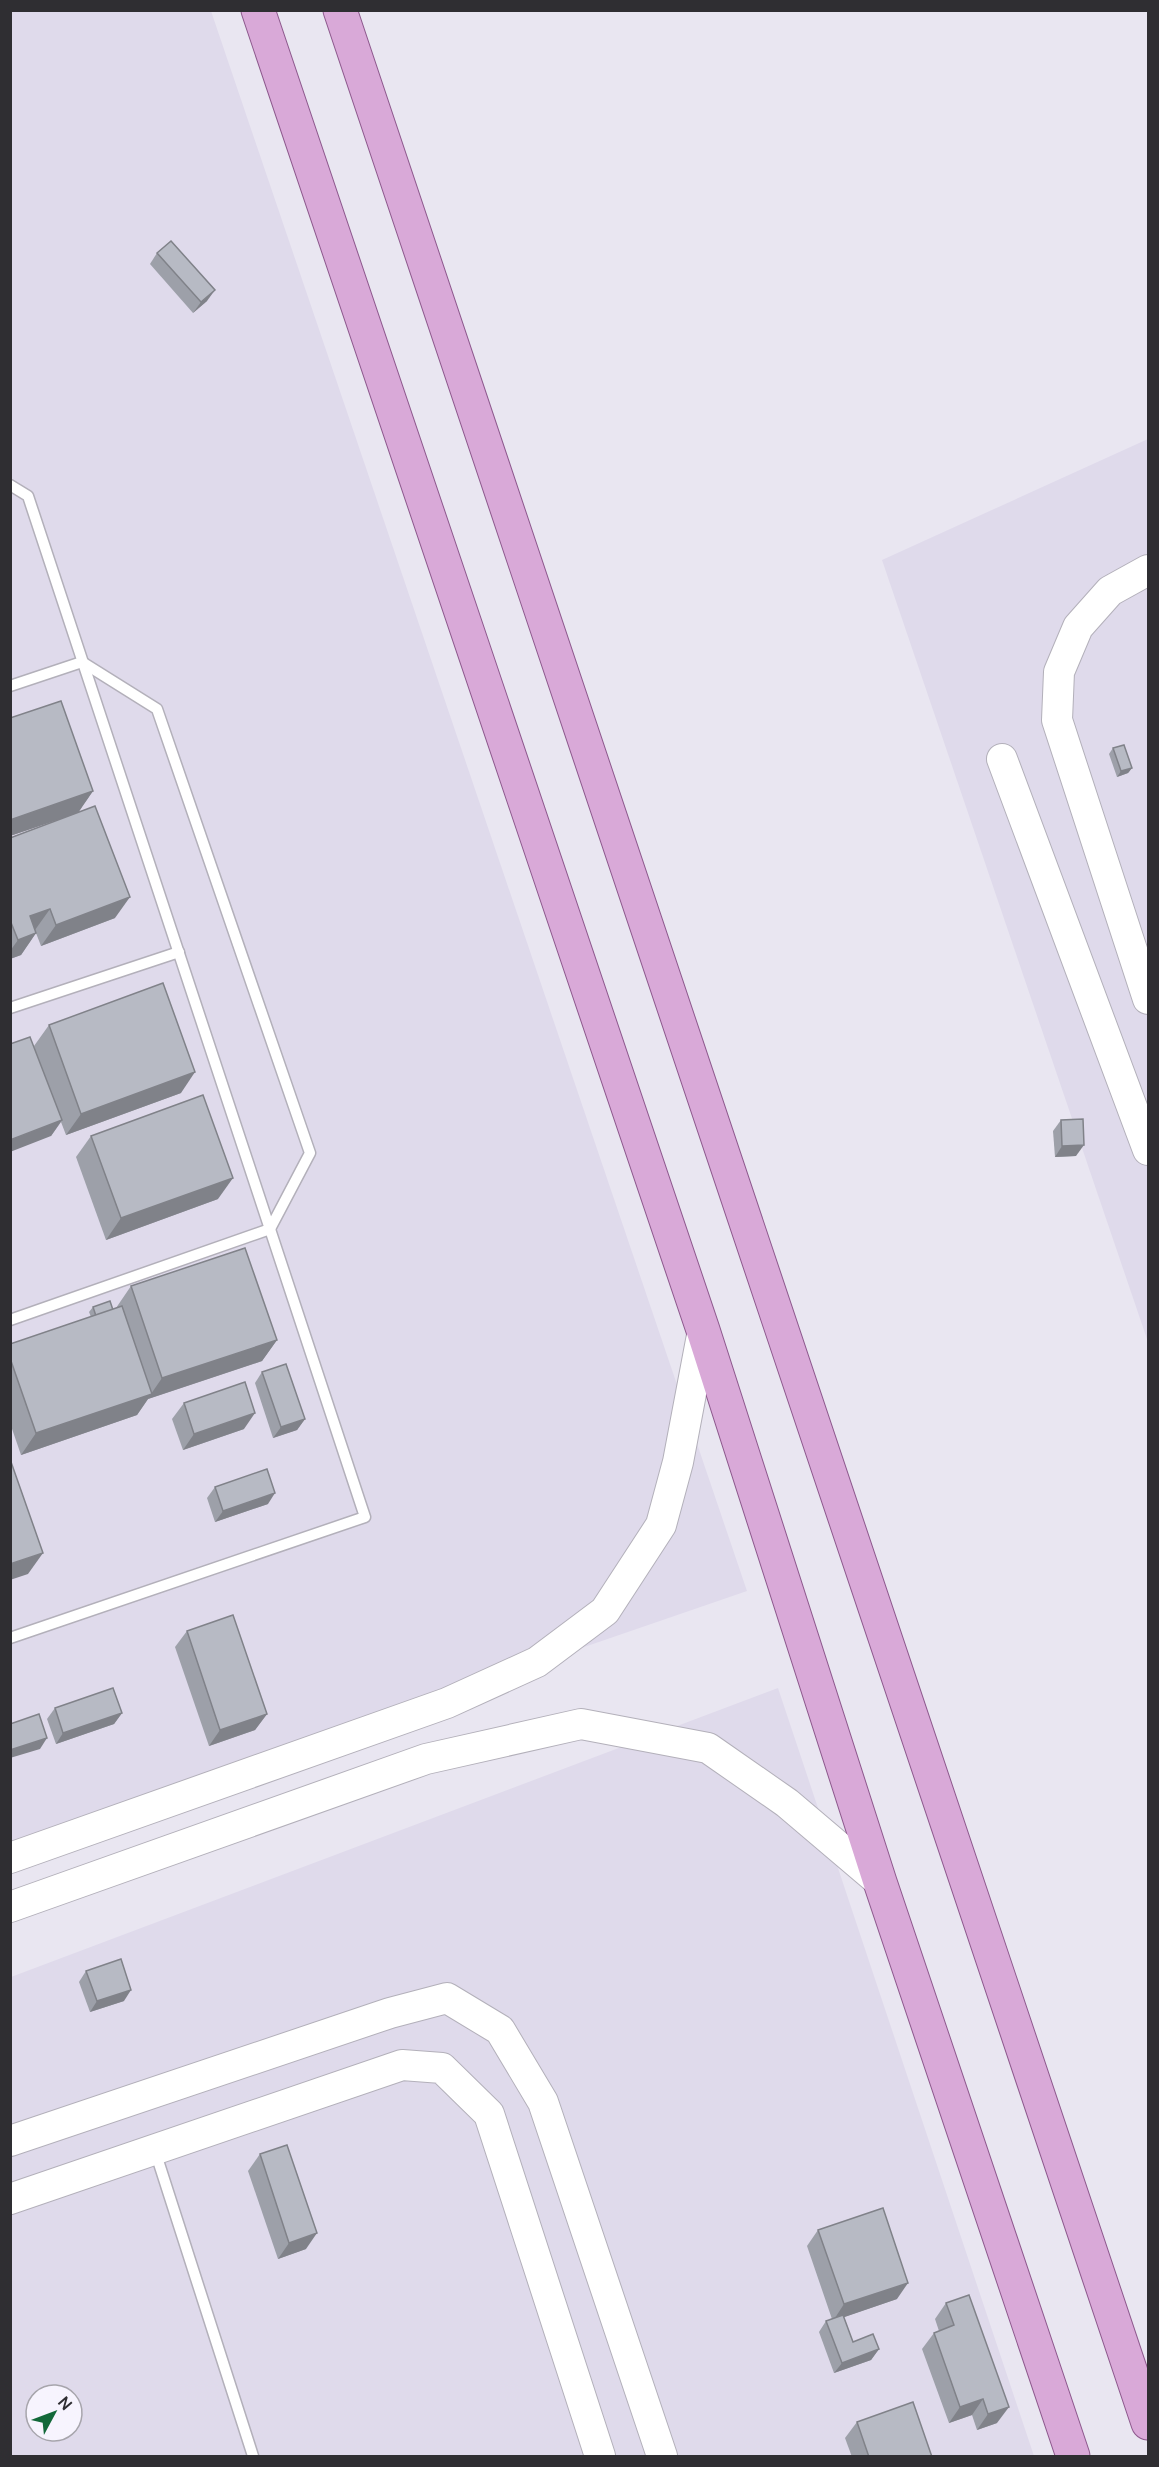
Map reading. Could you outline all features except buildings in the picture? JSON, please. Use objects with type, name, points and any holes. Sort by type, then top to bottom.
[{"type":"main road","points":[[258,10],[703,1330],[880,1882],[1073,2457]]},
{"type":"main road","points":[[340,10],[1149,2423]]},
{"type":"street","points":[[1149,570],[1110,591],[1078,627],[1059,672],[1057,720],[1149,999]]},
{"type":"street","points":[[1002,759],[1148,1150]]},
{"type":"street","points":[[10,1858],[447,1703],[537,1662],[605,1611],[661,1525],[678,1461],[703,1330]]},
{"type":"street","points":[[10,1907],[426,1759],[581,1724],[708,1748],[787,1803],[880,1882]]},
{"type":"street","points":[[10,2141],[390,2013],[447,1998],[500,2030],[543,2102],[662,2457]]},
{"type":"street","points":[[10,2199],[402,2066],[442,2068],[489,2114],[600,2457]]},
{"type":"lane","points":[[10,485],[28,496],[365,1517],[10,1638]]},
{"type":"lane","points":[[10,686],[82,662]]},
{"type":"lane","points":[[10,1320],[270,1229],[310,1153],[157,709],[82,662]]},
{"type":"lane","points":[[10,1008],[178,952]]},
{"type":"lane","points":[[154,2150],[254,2457]]},
{"type":"shaded area","points":[[10,11],[211,11],[747,1591],[11,1844]]},
{"type":"shaded area","points":[[1148,439],[1148,1342],[882,560]]},
{"type":"shaded area","points":[[778,1688],[1034,2456],[11,2456],[11,1977]]}]
